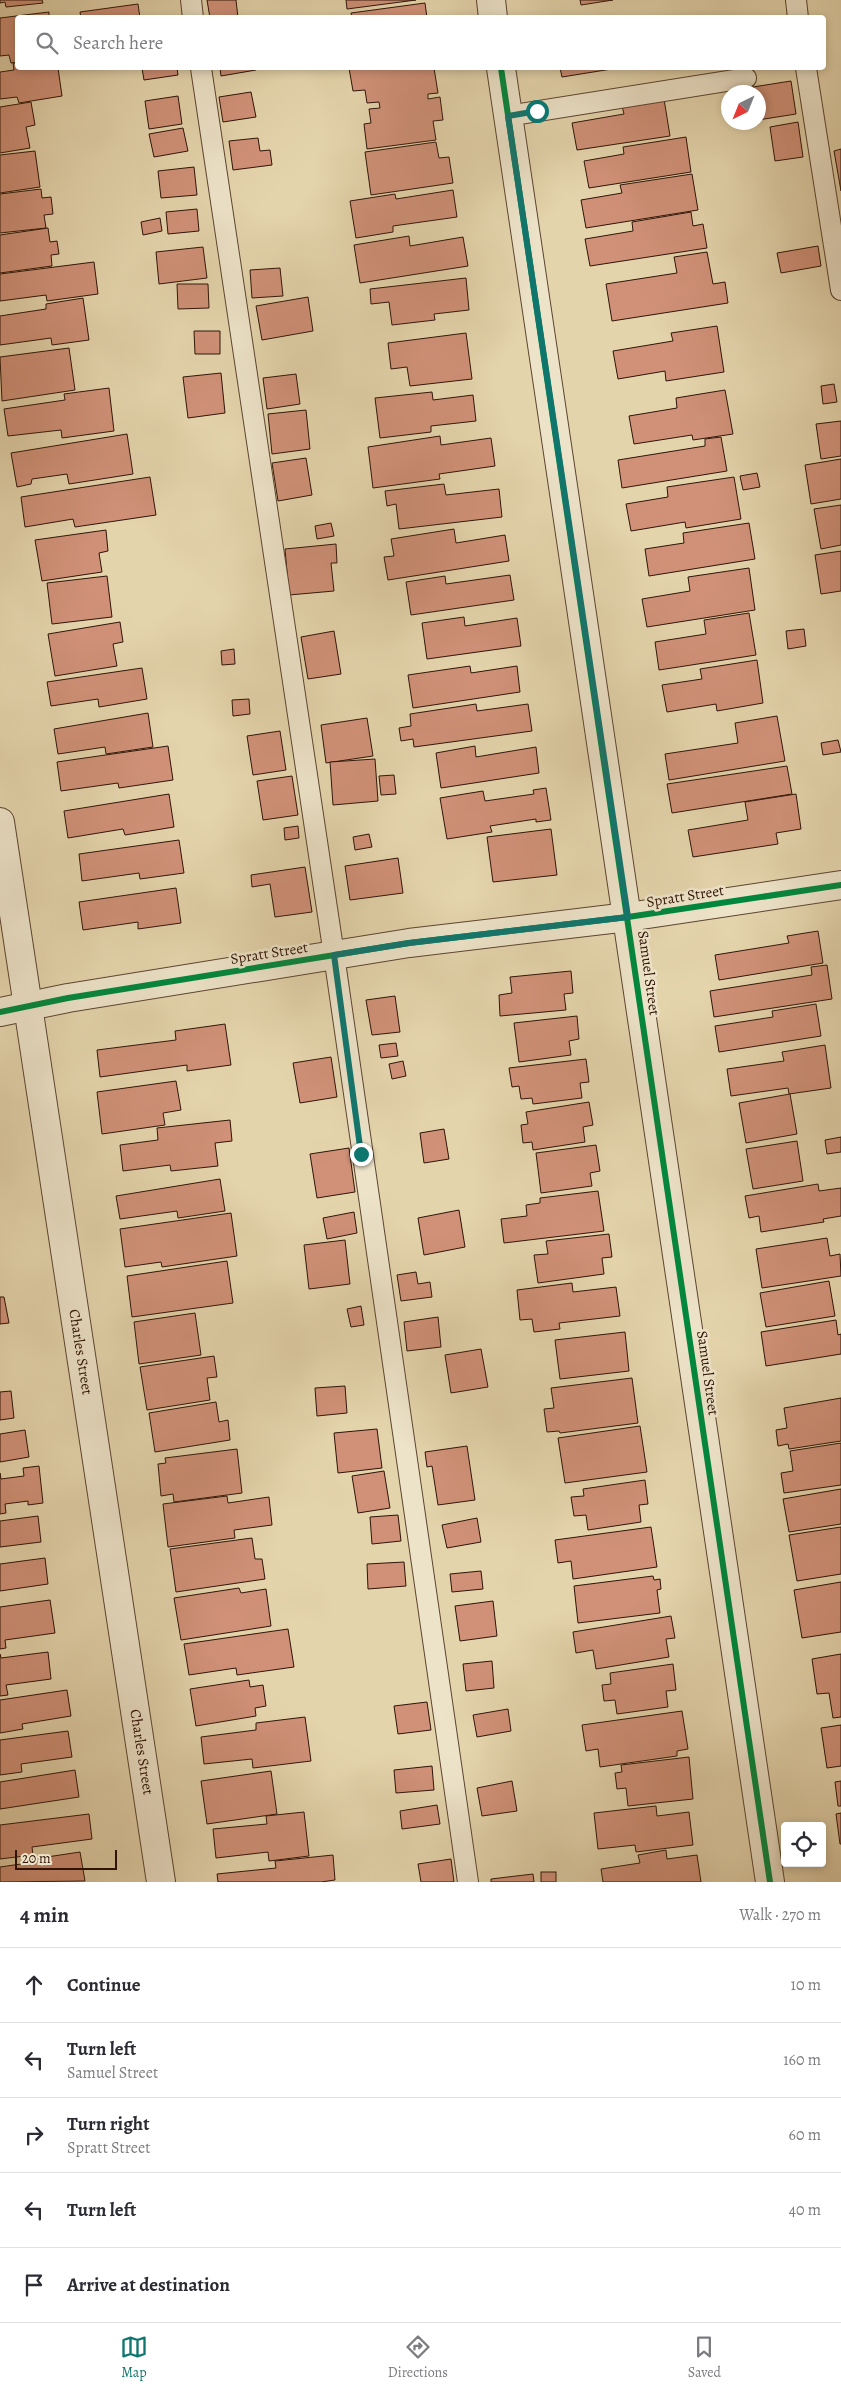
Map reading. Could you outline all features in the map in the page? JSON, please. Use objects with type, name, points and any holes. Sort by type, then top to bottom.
[{"type":"street","points":[[491,0],[493,15]]},
{"type":"street","name":"Samuel Street","points":[[501,70],[770,1882]]},
{"type":"street","name":"Charles Street","points":[[0,822],[30,1007],[161,1882]]},
{"type":"street","name":"Spratt Street","points":[[0,1012],[68,998],[409,943],[628,917],[841,885]]},
{"type":"lane","points":[[191,0],[193,15]]},
{"type":"lane","points":[[796,0],[798,15]]},
{"type":"lane","points":[[201,70],[334,955],[468,1882]]},
{"type":"lane","points":[[806,70],[841,290]]},
{"type":"lane","points":[[508,116],[746,78]]},
{"type":"building","points":[[0,0],[42,0],[43,3],[6,7],[5,2],[0,3]]},
{"type":"building","points":[[207,0],[236,0],[238,15],[210,15]]},
{"type":"building","points":[[346,0],[416,0],[347,9]]},
{"type":"building","points":[[580,0],[613,0],[581,5]]},
{"type":"building","points":[[425,3],[427,15],[351,15],[351,13]]},
{"type":"building","points":[[138,4],[140,15],[80,15],[80,12]]},
{"type":"building","points":[[49,12],[49,15],[24,15]]},
{"type":"building","points":[[15,16],[15,62],[11,63],[9,55],[0,56],[0,18]]},
{"type":"building","points":[[13,63],[15,63],[15,70],[58,70],[62,96],[19,103],[17,97],[0,99],[0,72],[14,70]]},
{"type":"building","points":[[142,70],[177,70],[178,75],[144,80]]},
{"type":"building","points":[[220,70],[256,70],[221,76]]},
{"type":"building","points":[[349,70],[434,70],[438,93],[428,94],[428,99],[440,97],[443,120],[433,121],[436,140],[367,149],[364,124],[371,123],[369,109],[380,108],[379,102],[367,103],[365,90],[353,91]]},
{"type":"building","points":[[560,70],[606,70],[562,77]]},
{"type":"building","points":[[791,81],[796,114],[766,119],[766,85]]},
{"type":"building","points":[[251,92],[256,117],[223,122],[219,97]]},
{"type":"building","points":[[178,96],[182,124],[149,129],[145,101]]},
{"type":"building","points":[[664,99],[670,136],[577,150],[572,123],[624,114],[622,106]]},
{"type":"building","points":[[31,102],[35,125],[26,127],[30,148],[0,153],[0,107]]},
{"type":"building","points":[[798,122],[803,157],[775,161],[770,127]]},
{"type":"building","points":[[183,128],[188,151],[154,157],[149,134]]},
{"type":"building","points":[[686,137],[691,172],[589,188],[584,161],[624,154],[623,147]]},
{"type":"building","points":[[258,138],[260,151],[270,150],[272,165],[233,170],[229,141]]},
{"type":"building","points":[[436,142],[439,158],[449,157],[453,183],[371,195],[365,152]]},
{"type":"building","points":[[841,149],[841,191],[834,151]]},
{"type":"building","points":[[35,151],[40,187],[0,193],[0,155]]},
{"type":"building","points":[[194,167],[197,195],[161,198],[158,171]]},
{"type":"building","points":[[692,174],[698,210],[586,228],[581,200],[622,193],[620,185]]},
{"type":"building","points":[[41,189],[42,198],[51,197],[53,214],[44,215],[46,228],[0,233],[0,194]]},
{"type":"building","points":[[453,190],[457,217],[393,226],[393,232],[356,238],[350,201],[395,194],[396,199]]},
{"type":"building","points":[[197,209],[199,231],[168,234],[166,212]]},
{"type":"building","points":[[691,212],[693,226],[703,224],[707,248],[590,266],[585,239],[633,231],[632,222]]},
{"type":"building","points":[[160,218],[162,231],[143,235],[141,222]]},
{"type":"building","points":[[48,228],[50,242],[57,241],[59,254],[51,255],[52,266],[0,273],[0,235]]},
{"type":"building","points":[[409,236],[410,246],[463,237],[468,266],[360,283],[354,245]]},
{"type":"building","points":[[818,246],[821,266],[781,273],[777,253]]},
{"type":"building","points":[[203,247],[207,278],[159,284],[156,252]]},
{"type":"building","points":[[707,252],[713,284],[725,282],[728,303],[612,321],[606,284],[677,273],[674,257]]},
{"type":"building","points":[[94,262],[98,294],[47,301],[46,295],[0,301],[0,274]]},
{"type":"building","points":[[280,268],[283,296],[252,298],[250,270]]},
{"type":"building","points":[[466,278],[469,310],[434,314],[435,320],[392,325],[389,302],[371,304],[370,289]]},
{"type":"building","points":[[177,284],[208,284],[209,308],[178,309]]},
{"type":"building","points":[[308,297],[313,331],[262,340],[256,306]]},
{"type":"building","points":[[83,298],[89,340],[52,345],[51,338],[0,345],[0,316],[46,309],[46,304]]},
{"type":"building","points":[[717,326],[724,372],[666,381],[665,371],[618,379],[613,351],[673,341],[671,333]]},
{"type":"building","points":[[194,331],[220,331],[220,354],[195,354]]},
{"type":"building","points":[[466,333],[472,379],[410,386],[407,367],[391,369],[388,343]]},
{"type":"building","points":[[69,348],[75,390],[2,401],[0,357]]},
{"type":"building","points":[[221,373],[225,413],[188,418],[183,377]]},
{"type":"building","points":[[296,374],[300,404],[267,409],[263,378]]},
{"type":"building","points":[[834,384],[837,402],[823,404],[821,386]]},
{"type":"building","points":[[109,388],[114,431],[62,438],[61,430],[8,436],[4,409],[65,400],[64,394]]},
{"type":"building","points":[[725,390],[733,434],[693,440],[692,435],[634,444],[629,416],[677,408],[676,398]]},
{"type":"building","points":[[432,392],[433,400],[473,395],[476,421],[431,426],[431,432],[380,438],[375,398]]},
{"type":"building","points":[[306,410],[310,449],[272,454],[268,414]]},
{"type":"building","points":[[841,421],[841,456],[821,459],[816,424]]},
{"type":"building","points":[[127,434],[133,474],[69,484],[67,474],[32,479],[31,484],[17,487],[11,453]]},
{"type":"building","points":[[440,436],[441,445],[491,438],[495,466],[439,474],[440,479],[373,488],[368,447]]},
{"type":"building","points":[[721,437],[727,471],[622,488],[618,460],[705,446],[705,439]]},
{"type":"building","points":[[306,458],[312,495],[278,501],[272,463]]},
{"type":"building","points":[[841,459],[841,499],[811,504],[805,465]]},
{"type":"building","points":[[757,473],[760,487],[743,490],[740,476]]},
{"type":"building","points":[[150,477],[156,515],[75,527],[73,519],[25,527],[21,497]]},
{"type":"building","points":[[734,477],[741,519],[686,528],[685,522],[631,531],[626,504],[668,497],[667,487]]},
{"type":"building","points":[[444,484],[446,495],[499,489],[502,517],[399,529],[396,504],[387,506],[385,491]]},
{"type":"building","points":[[841,505],[841,545],[821,549],[814,509]]},
{"type":"building","points":[[331,523],[334,536],[317,539],[315,526]]},
{"type":"building","points":[[749,523],[755,559],[649,576],[645,549],[684,543],[683,533]]},
{"type":"building","points":[[454,529],[456,543],[505,535],[509,561],[388,580],[384,557],[394,556],[391,539]]},
{"type":"building","points":[[106,530],[108,551],[99,553],[102,572],[42,581],[35,540]]},
{"type":"building","points":[[336,544],[337,563],[331,563],[334,591],[289,595],[285,549]]},
{"type":"building","points":[[841,551],[841,591],[821,594],[815,555]]},
{"type":"building","points":[[749,568],[755,610],[647,627],[642,599],[690,591],[688,577]]},
{"type":"building","points":[[510,575],[514,600],[411,615],[406,582],[445,576],[446,584]]},
{"type":"building","points":[[107,576],[112,617],[52,624],[47,583]]},
{"type":"building","points":[[749,613],[756,655],[659,670],[655,642],[706,634],[704,620]]},
{"type":"building","points":[[464,617],[465,626],[517,618],[521,646],[427,659],[422,623]]},
{"type":"building","points":[[120,622],[123,642],[113,644],[117,666],[55,676],[48,634]]},
{"type":"building","points":[[804,629],[806,646],[788,649],[786,631]]},
{"type":"building","points":[[334,631],[341,674],[308,679],[301,637]]},
{"type":"building","points":[[234,649],[235,664],[222,665],[221,651]]},
{"type":"building","points":[[757,660],[763,703],[717,711],[716,704],[667,712],[662,685],[702,679],[700,669]]},
{"type":"building","points":[[470,666],[471,673],[517,666],[520,692],[413,708],[408,675]]},
{"type":"building","points":[[142,668],[147,699],[99,707],[98,699],[51,706],[47,682]]},
{"type":"building","points":[[249,699],[250,714],[233,716],[232,700]]},
{"type":"building","points":[[476,704],[477,711],[528,704],[532,731],[414,747],[413,739],[401,741],[399,728],[411,726],[410,714]]},
{"type":"building","points":[[148,713],[153,747],[106,754],[105,747],[58,754],[54,729]]},
{"type":"building","points":[[777,716],[785,761],[669,780],[665,754],[738,743],[735,723]]},
{"type":"building","points":[[367,718],[373,756],[326,763],[321,725]]},
{"type":"building","points":[[280,731],[286,770],[253,775],[247,736]]},
{"type":"building","points":[[838,740],[841,752],[823,755],[821,743]]},
{"type":"building","points":[[168,746],[173,780],[119,788],[118,783],[61,791],[57,762]]},
{"type":"building","points":[[475,746],[476,757],[536,747],[539,773],[441,788],[436,753]]},
{"type":"building","points":[[375,759],[378,801],[333,805],[330,762]]},
{"type":"building","points":[[787,766],[792,794],[672,813],[667,784]]},
{"type":"building","points":[[394,775],[396,794],[381,795],[379,776]]},
{"type":"building","points":[[292,776],[298,815],[263,820],[257,781]]},
{"type":"building","points":[[546,788],[551,820],[536,822],[536,819],[490,826],[492,832],[447,839],[440,798],[483,791],[485,801],[534,794],[533,790]]},
{"type":"building","points":[[169,794],[174,827],[125,835],[123,829],[68,838],[64,811]]},
{"type":"building","points":[[796,794],[801,829],[776,833],[778,844],[693,857],[688,830],[748,820],[745,802]]},
{"type":"building","points":[[298,826],[299,838],[285,840],[284,828]]},
{"type":"building","points":[[551,829],[557,875],[493,882],[487,837]]},
{"type":"building","points":[[369,834],[372,847],[355,850],[353,837]]},
{"type":"building","points":[[179,840],[184,873],[140,879],[139,873],[82,881],[79,854]]},
{"type":"building","points":[[398,858],[403,893],[350,900],[345,866]]},
{"type":"building","points":[[305,867],[312,912],[275,917],[270,884],[252,887],[251,875]]},
{"type":"building","points":[[176,888],[181,923],[138,929],[138,922],[83,930],[79,902]]},
{"type":"building","points":[[818,931],[823,963],[719,980],[715,955],[789,943],[787,936]]},
{"type":"building","points":[[827,965],[832,999],[714,1017],[710,991],[812,975],[811,967]]},
{"type":"building","points":[[571,971],[573,993],[564,994],[566,1010],[500,1016],[499,995],[512,993],[510,977]]},
{"type":"building","points":[[395,996],[400,1032],[372,1035],[366,1000]]},
{"type":"building","points":[[816,1004],[821,1036],[719,1052],[715,1026],[773,1017],[772,1011]]},
{"type":"building","points":[[577,1016],[579,1039],[569,1041],[571,1055],[519,1062],[514,1023]]},
{"type":"building","points":[[225,1024],[231,1065],[187,1071],[187,1065],[100,1077],[97,1050],[176,1040],[175,1031]]},
{"type":"building","points":[[396,1043],[398,1056],[381,1058],[379,1045]]},
{"type":"building","points":[[825,1045],[831,1088],[789,1094],[788,1088],[731,1096],[727,1069],[784,1061],[782,1052]]},
{"type":"building","points":[[331,1057],[337,1097],[300,1103],[293,1063]]},
{"type":"building","points":[[586,1059],[589,1082],[580,1083],[582,1098],[533,1104],[532,1098],[521,1099],[519,1086],[512,1087],[509,1068]]},
{"type":"building","points":[[403,1061],[406,1076],[392,1079],[389,1064]]},
{"type":"building","points":[[176,1081],[181,1110],[163,1113],[165,1125],[102,1134],[97,1092]]},
{"type":"building","points":[[790,1094],[797,1134],[746,1143],[739,1103]]},
{"type":"building","points":[[589,1102],[593,1125],[583,1127],[585,1142],[533,1150],[532,1142],[523,1143],[521,1125],[528,1124],[526,1112]]},
{"type":"building","points":[[230,1120],[232,1141],[215,1143],[218,1166],[171,1171],[170,1165],[123,1171],[120,1145],[158,1140],[157,1128]]},
{"type":"building","points":[[444,1129],[449,1159],[424,1163],[420,1133]]},
{"type":"building","points":[[841,1137],[841,1152],[827,1154],[825,1140]]},
{"type":"building","points":[[797,1141],[803,1181],[753,1189],[746,1149]]},
{"type":"building","points":[[596,1145],[600,1171],[590,1173],[592,1186],[541,1193],[536,1153]]},
{"type":"building","points":[[349,1148],[355,1192],[317,1198],[310,1154]]},
{"type":"building","points":[[220,1179],[225,1211],[178,1218],[177,1211],[120,1219],[116,1196]]},
{"type":"building","points":[[818,1184],[819,1191],[841,1188],[841,1216],[823,1219],[824,1222],[761,1232],[759,1216],[749,1218],[745,1196]]},
{"type":"building","points":[[598,1191],[604,1231],[504,1243],[501,1219],[527,1216],[526,1205],[540,1203],[540,1198]]},
{"type":"building","points":[[459,1210],[465,1247],[424,1255],[418,1218]]},
{"type":"building","points":[[354,1212],[357,1233],[327,1239],[323,1218]]},
{"type":"building","points":[[231,1213],[237,1256],[162,1267],[161,1262],[125,1267],[120,1229]]},
{"type":"building","points":[[609,1234],[612,1257],[602,1258],[604,1274],[538,1283],[534,1255],[548,1254],[546,1241]]},
{"type":"building","points":[[827,1238],[830,1256],[840,1254],[841,1276],[762,1288],[756,1249]]},
{"type":"building","points":[[345,1240],[350,1284],[309,1289],[304,1245]]},
{"type":"building","points":[[227,1261],[233,1303],[132,1317],[127,1276]]},
{"type":"building","points":[[416,1272],[418,1284],[430,1282],[432,1297],[401,1301],[397,1275]]},
{"type":"building","points":[[829,1281],[835,1316],[766,1327],[760,1293]]},
{"type":"building","points":[[572,1283],[573,1292],[616,1287],[620,1316],[559,1323],[560,1329],[534,1332],[532,1319],[520,1320],[517,1290]]},
{"type":"building","points":[[0,1297],[4,1297],[9,1323],[0,1324]]},
{"type":"building","points":[[361,1306],[364,1325],[351,1327],[347,1309]]},
{"type":"building","points":[[195,1313],[201,1355],[139,1364],[134,1322]]},
{"type":"building","points":[[438,1317],[441,1347],[407,1351],[404,1322]]},
{"type":"building","points":[[836,1320],[838,1335],[841,1334],[841,1354],[766,1366],[761,1332]]},
{"type":"building","points":[[625,1332],[629,1371],[560,1379],[555,1340]]},
{"type":"building","points":[[481,1349],[488,1387],[451,1393],[445,1355]]},
{"type":"building","points":[[214,1356],[217,1377],[207,1378],[210,1400],[147,1410],[140,1367]]},
{"type":"building","points":[[632,1378],[638,1423],[560,1433],[559,1431],[547,1432],[544,1409],[554,1408],[551,1388]]},
{"type":"building","points":[[345,1386],[347,1413],[317,1416],[315,1388]]},
{"type":"building","points":[[11,1391],[14,1418],[0,1420],[0,1392]]},
{"type":"building","points":[[841,1398],[841,1441],[789,1449],[788,1444],[778,1446],[776,1430],[787,1428],[784,1408]]},
{"type":"building","points":[[216,1402],[219,1422],[228,1420],[230,1440],[155,1452],[149,1413]]},
{"type":"building","points":[[640,1426],[647,1472],[565,1483],[558,1438]]},
{"type":"building","points":[[377,1429],[382,1468],[338,1473],[334,1433]]},
{"type":"building","points":[[25,1430],[29,1457],[0,1462],[0,1434]]},
{"type":"building","points":[[841,1443],[841,1485],[784,1493],[781,1473],[793,1471],[790,1451]]},
{"type":"building","points":[[467,1446],[475,1500],[438,1505],[432,1466],[427,1467],[425,1452]]},
{"type":"building","points":[[237,1449],[242,1493],[174,1502],[173,1494],[161,1496],[158,1464],[166,1463],[165,1458]]},
{"type":"building","points":[[39,1466],[43,1503],[28,1505],[28,1501],[5,1504],[6,1513],[0,1514],[0,1473],[1,1479],[24,1476],[23,1468]]},
{"type":"building","points":[[384,1471],[390,1508],[358,1513],[352,1476]]},
{"type":"building","points":[[645,1480],[648,1504],[639,1505],[641,1522],[588,1530],[586,1515],[574,1516],[571,1497],[584,1496],[583,1489]]},
{"type":"building","points":[[841,1489],[841,1524],[789,1532],[783,1499]]},
{"type":"building","points":[[227,1496],[228,1503],[269,1497],[272,1525],[234,1530],[235,1538],[168,1547],[163,1504]]},
{"type":"building","points":[[398,1515],[401,1541],[372,1544],[370,1517]]},
{"type":"building","points":[[38,1516],[41,1542],[0,1547],[0,1521]]},
{"type":"building","points":[[477,1518],[481,1542],[447,1548],[442,1525]]},
{"type":"building","points":[[651,1527],[657,1567],[573,1579],[571,1561],[558,1563],[555,1540]]},
{"type":"building","points":[[841,1527],[841,1574],[797,1581],[789,1535]]},
{"type":"building","points":[[252,1538],[255,1559],[262,1559],[265,1579],[176,1592],[170,1549]]},
{"type":"building","points":[[45,1558],[48,1584],[0,1591],[0,1564]]},
{"type":"building","points":[[404,1562],[406,1586],[368,1589],[367,1564]]},
{"type":"building","points":[[481,1571],[483,1589],[452,1592],[450,1574]]},
{"type":"building","points":[[653,1576],[654,1580],[660,1579],[661,1589],[657,1590],[660,1613],[578,1623],[574,1586]]},
{"type":"building","points":[[841,1582],[841,1632],[802,1638],[794,1590]]},
{"type":"building","points":[[239,1588],[241,1593],[266,1589],[271,1626],[181,1640],[174,1598]]},
{"type":"building","points":[[50,1600],[55,1633],[5,1640],[6,1648],[0,1649],[0,1607]]},
{"type":"building","points":[[493,1601],[497,1636],[460,1641],[455,1606]]},
{"type":"building","points":[[671,1616],[675,1638],[666,1639],[669,1657],[596,1669],[593,1650],[576,1653],[573,1632]]},
{"type":"building","points":[[288,1629],[294,1667],[237,1675],[236,1668],[189,1675],[184,1644]]},
{"type":"building","points":[[48,1652],[51,1679],[6,1685],[8,1695],[0,1696],[0,1654],[1,1658]]},
{"type":"building","points":[[841,1654],[841,1717],[833,1718],[829,1693],[817,1694],[812,1659]]},
{"type":"building","points":[[492,1661],[494,1688],[466,1691],[463,1664]]},
{"type":"building","points":[[673,1664],[676,1690],[666,1691],[668,1707],[617,1714],[615,1700],[604,1701],[602,1685],[611,1684],[610,1673]]},
{"type":"building","points":[[249,1680],[250,1687],[263,1685],[266,1706],[255,1708],[256,1716],[196,1726],[190,1689]]},
{"type":"building","points":[[67,1690],[71,1716],[22,1724],[23,1729],[0,1733],[0,1700]]},
{"type":"building","points":[[427,1702],[431,1730],[398,1734],[394,1706]]},
{"type":"building","points":[[508,1709],[511,1731],[477,1737],[473,1715]]},
{"type":"building","points":[[682,1711],[688,1749],[677,1751],[677,1756],[600,1767],[598,1749],[586,1751],[582,1725]]},
{"type":"building","points":[[305,1717],[311,1761],[253,1768],[252,1759],[204,1764],[201,1737],[256,1730],[256,1723]]},
{"type":"building","points":[[841,1725],[841,1766],[827,1768],[821,1728]]},
{"type":"building","points":[[68,1731],[72,1757],[21,1764],[22,1772],[0,1775],[0,1740]]},
{"type":"building","points":[[689,1757],[693,1799],[628,1806],[626,1788],[617,1789],[615,1773],[622,1772],[621,1765]]},
{"type":"building","points":[[432,1766],[434,1790],[396,1793],[394,1770]]},
{"type":"building","points":[[75,1770],[79,1797],[0,1809],[0,1782]]},
{"type":"building","points":[[271,1771],[277,1814],[207,1824],[201,1781]]},
{"type":"building","points":[[512,1781],[517,1811],[482,1816],[477,1788]]},
{"type":"building","points":[[841,1781],[841,1806],[838,1806],[835,1782]]},
{"type":"building","points":[[437,1805],[440,1824],[402,1829],[400,1811]]},
{"type":"building","points":[[656,1806],[657,1816],[689,1812],[693,1845],[636,1852],[635,1845],[598,1849],[594,1813]]},
{"type":"building","points":[[304,1812],[309,1856],[269,1861],[268,1852],[216,1858],[213,1829],[267,1824],[266,1816]]},
{"type":"building","points":[[841,1813],[841,1844],[840,1844],[836,1814]]},
{"type":"building","points":[[89,1814],[92,1839],[32,1847],[33,1855],[0,1859],[0,1825]]},
{"type":"building","points":[[666,1850],[667,1859],[697,1855],[701,1882],[603,1882],[601,1869],[640,1863],[638,1855]]},
{"type":"building","points":[[80,1852],[85,1881],[0,1882],[0,1867],[28,1863],[27,1860]]},
{"type":"building","points":[[333,1855],[335,1880],[321,1882],[218,1882],[217,1874],[276,1868],[275,1861]]},
{"type":"building","points":[[451,1859],[454,1882],[421,1882],[418,1864]]},
{"type":"building","points":[[541,1872],[556,1872],[556,1882],[541,1882]]},
{"type":"building","points":[[533,1874],[534,1882],[491,1882],[491,1879]]},
{"type":"cycle path","points":[[501,70],[770,1882]]},
{"type":"cycle path","points":[[0,1012],[68,998],[409,943],[628,917],[841,885]]},
{"type":"route","points":[[361,1154],[334,955],[409,943],[628,917],[508,116],[537,111]]}]
